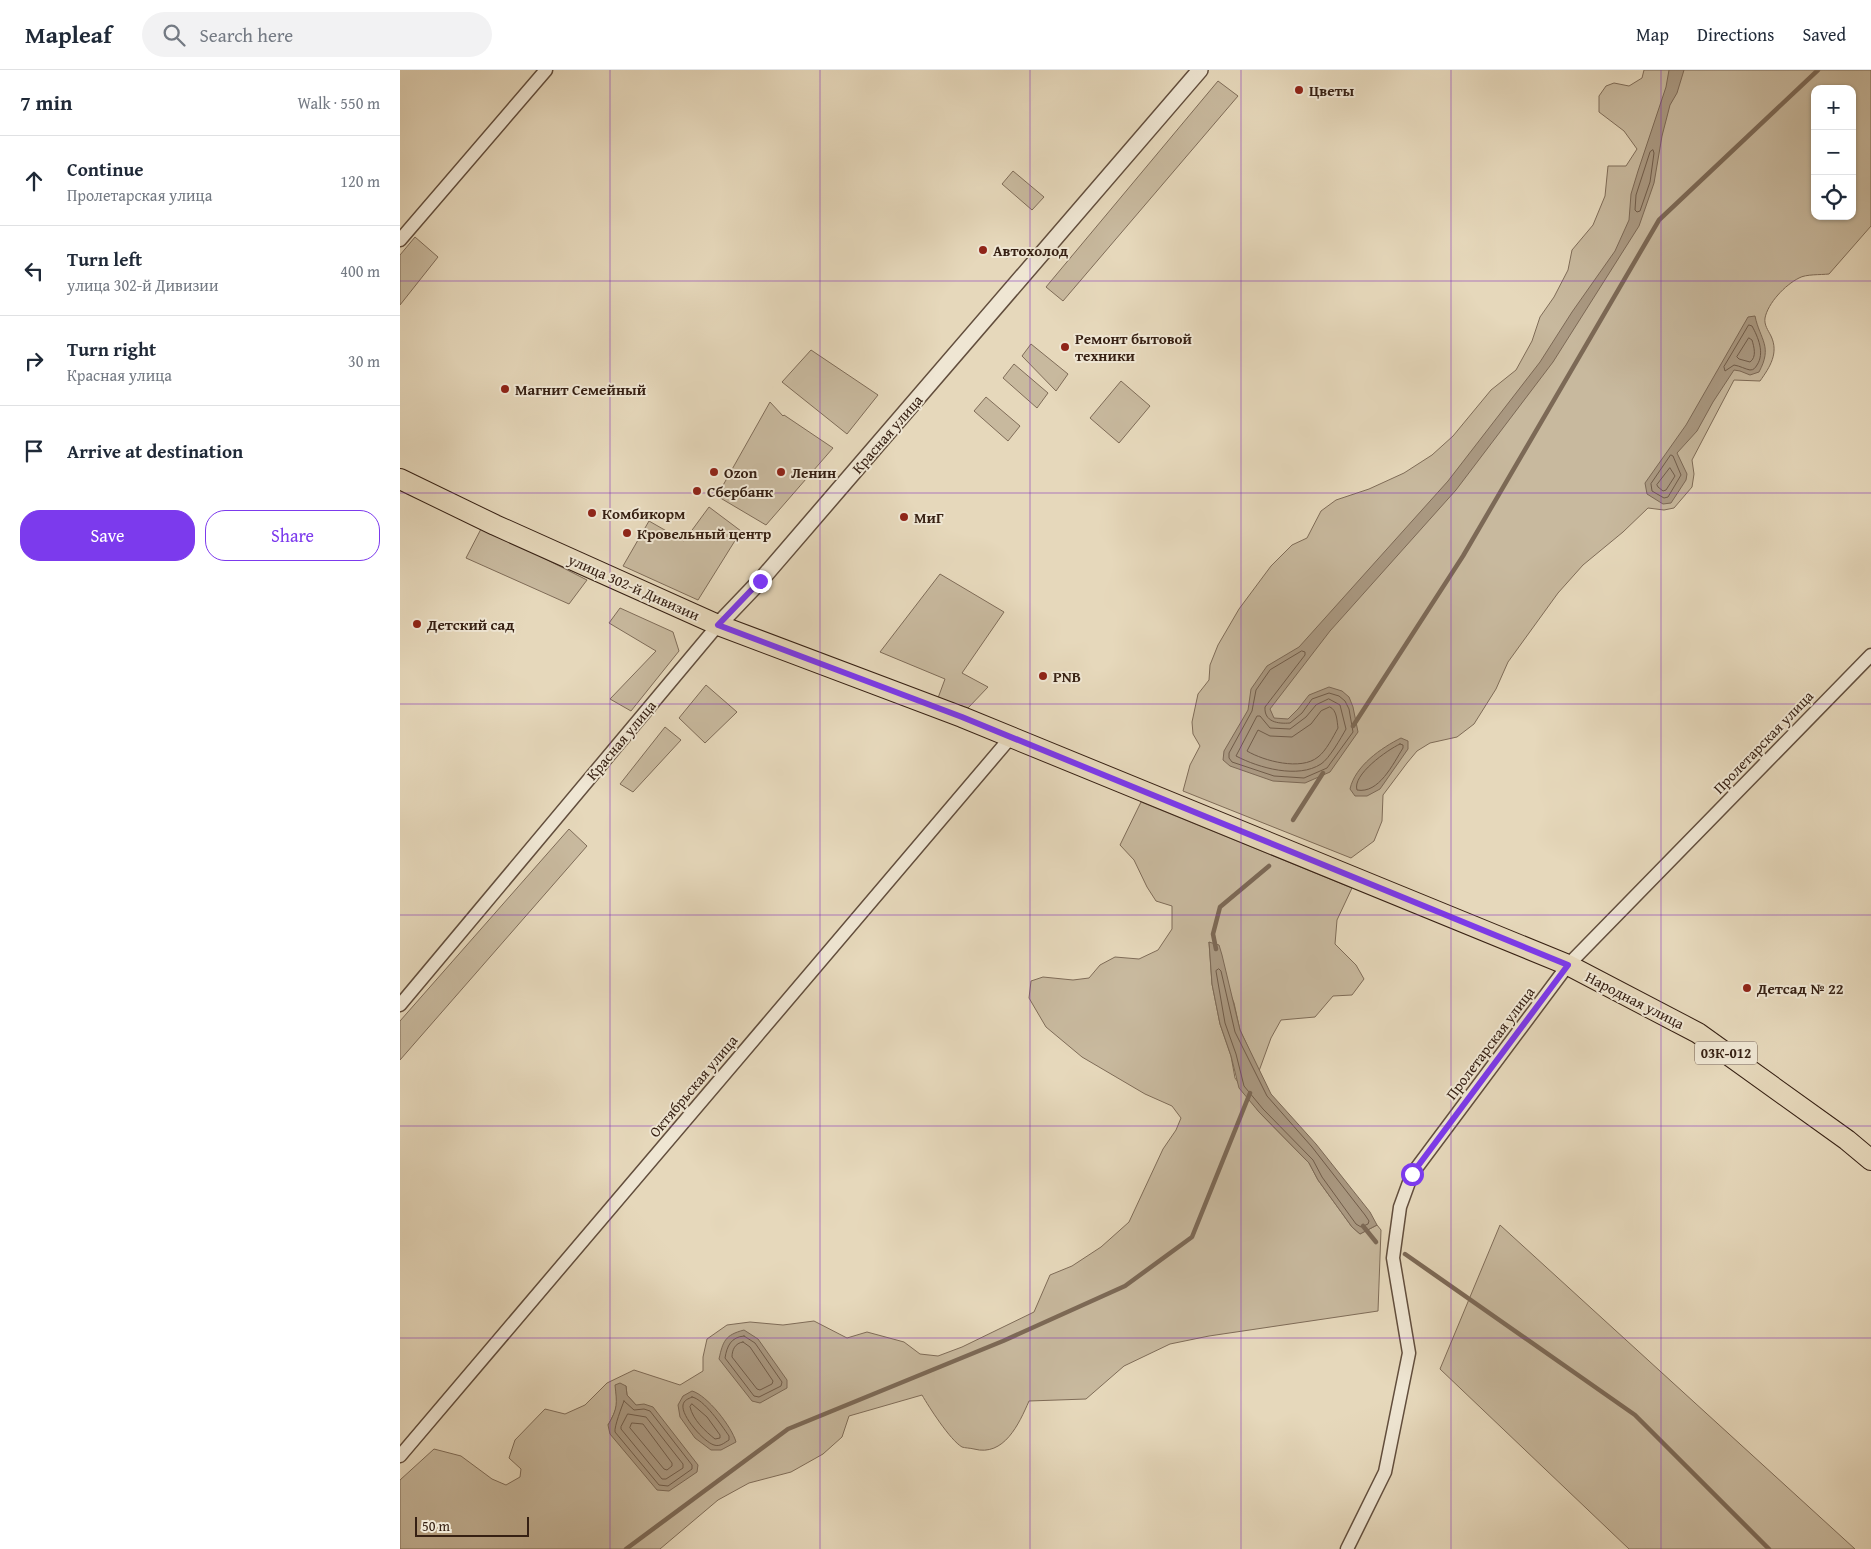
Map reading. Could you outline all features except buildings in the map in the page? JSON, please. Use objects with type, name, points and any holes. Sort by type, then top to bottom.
[{"type":"main road","name":"улица 302-й Дивизии","points":[[400,479],[495,525],[718,625],[962,717],[1568,965]]},
{"type":"main road","name":"Народная улица","points":[[1568,965],[1698,1033],[1847,1140],[1871,1160]]},
{"type":"street","points":[[400,240],[546,70]]},
{"type":"street","name":"Красная улица","points":[[400,1005],[718,625],[760,581],[1200,70]]},
{"type":"street","name":"Пролетарская улица","points":[[1348,1548],[1385,1472],[1408,1353],[1393,1258],[1400,1207],[1412,1174],[1568,965],[1871,655]]},
{"type":"street","name":"Октябрьская улица","points":[[400,1456],[1011,737]]},
{"type":"shaded area","points":[[1644,70],[1871,70],[1871,226],[1829,274],[1802,277],[1788,285],[1778,295],[1770,306],[1765,318],[1774,348],[1770,365],[1760,381],[1734,380],[1692,460],[1694,474],[1692,487],[1674,508],[1664,510],[1648,508],[1623,532],[1583,565],[1558,593],[1508,662],[1496,689],[1474,724],[1457,737],[1430,743],[1417,751],[1407,763],[1383,795],[1382,821],[1374,841],[1351,858],[1183,791],[1190,765],[1200,746],[1193,734],[1192,722],[1198,694],[1209,680],[1210,665],[1218,645],[1239,609],[1271,566],[1292,545],[1307,538],[1321,511],[1336,500],[1369,489],[1404,473],[1432,455],[1453,436],[1491,390],[1516,370],[1532,341],[1540,317],[1554,297],[1568,270],[1572,250],[1593,225],[1605,196],[1608,166],[1626,166],[1637,149],[1624,131],[1599,112],[1599,96],[1606,86],[1614,83],[1629,86],[1642,78]]},
{"type":"shaded area","points":[[1218,81],[1238,96],[1063,301],[1046,287]]},
{"type":"shaded area","points":[[1013,171],[1044,197],[1032,210],[1002,184]]},
{"type":"shaded area","points":[[415,237],[438,257],[400,305],[400,255]]},
{"type":"shaded area","points":[[1031,344],[1068,374],[1056,391],[1022,356]]},
{"type":"shaded area","points":[[811,350],[878,395],[847,434],[782,382]]},
{"type":"shaded area","points":[[1014,364],[1048,393],[1037,408],[1003,378]]},
{"type":"shaded area","points":[[1121,381],[1150,406],[1119,443],[1090,418]]},
{"type":"shaded area","points":[[986,397],[1020,426],[1008,441],[974,411]]},
{"type":"shaded area","points":[[770,402],[783,416],[833,448],[766,525],[717,496]]},
{"type":"shaded area","points":[[709,507],[741,531],[698,600],[623,566],[649,521],[684,541]]},
{"type":"shaded area","points":[[482,527],[587,580],[569,604],[466,558]]},
{"type":"shaded area","points":[[940,574],[1004,612],[962,673],[988,687],[968,708],[938,698],[945,679],[880,652]]},
{"type":"shaded area","points":[[620,608],[673,632],[679,651],[631,711],[610,699],[656,651],[609,623]]},
{"type":"shaded area","points":[[706,685],[737,712],[705,743],[679,718]]},
{"type":"shaded area","points":[[665,727],[681,740],[633,792],[620,784]]},
{"type":"shaded area","points":[[1141,802],[1352,888],[1337,920],[1335,944],[1356,965],[1364,979],[1352,995],[1333,996],[1315,1017],[1281,1020],[1271,1038],[1259,1071],[1240,1030],[1234,1003],[1209,942],[1212,984],[1220,1024],[1231,1056],[1235,1078],[1259,1112],[1309,1163],[1318,1180],[1352,1227],[1360,1234],[1377,1225],[1381,1230],[1378,1311],[1209,1336],[1170,1344],[1124,1366],[1086,1399],[1029,1401],[1009,1437],[994,1448],[985,1450],[962,1447],[957,1443],[940,1423],[922,1395],[849,1416],[842,1437],[823,1454],[791,1472],[749,1483],[718,1500],[660,1549],[400,1549],[400,1480],[434,1449],[461,1456],[492,1479],[506,1485],[520,1477],[521,1469],[509,1458],[515,1440],[545,1409],[565,1414],[585,1405],[607,1383],[634,1370],[680,1385],[703,1371],[703,1357],[707,1339],[727,1325],[750,1322],[783,1325],[814,1321],[847,1338],[867,1332],[904,1342],[920,1354],[938,1356],[962,1347],[1034,1312],[1050,1275],[1072,1266],[1101,1247],[1129,1222],[1163,1149],[1176,1130],[1181,1118],[1172,1106],[1145,1094],[1082,1057],[1046,1027],[1029,998],[1031,981],[1043,977],[1073,980],[1089,978],[1100,965],[1115,957],[1139,959],[1158,950],[1172,929],[1172,906],[1156,901],[1134,860],[1120,845]],"holes":[[[626,1386],[627,1395],[636,1405],[608,1425],[616,1409],[616,1391]]]},
{"type":"shaded area","points":[[569,829],[587,846],[400,1060],[400,1021]]},
{"type":"shaded area","points":[[1500,1225],[1855,1549],[1629,1549],[1440,1369]]},
{"type":"water","points":[[1669,70],[1684,70],[1677,93],[1670,105],[1662,136],[1654,183],[1639,226],[1553,362],[1456,490],[1330,631],[1270,709],[1274,718],[1288,719],[1309,695],[1329,687],[1342,691],[1349,697],[1358,732],[1330,772],[1305,783],[1273,781],[1230,766],[1223,760],[1224,751],[1248,710],[1251,689],[1267,666],[1299,647],[1448,481],[1540,362],[1615,251],[1629,220],[1631,194],[1666,87]]},
{"type":"water","points":[[1755,316],[1765,349],[1765,356],[1759,372],[1750,375],[1734,370],[1697,431],[1677,453],[1687,474],[1686,480],[1671,503],[1663,504],[1647,494],[1645,483],[1686,425],[1748,317]]},
{"type":"water","points":[[1401,738],[1408,741],[1408,749],[1380,789],[1367,796],[1355,796],[1350,789],[1363,765],[1377,752]]},
{"type":"water","points":[[1209,942],[1219,945],[1240,1030],[1271,1094],[1316,1144],[1370,1212],[1377,1225],[1360,1234],[1352,1227],[1318,1180],[1309,1163],[1259,1112],[1239,1088],[1220,1024],[1212,984]]},
{"type":"water","points":[[744,1330],[758,1339],[787,1380],[787,1388],[760,1403],[752,1401],[719,1359],[726,1340],[733,1334]]},
{"type":"water","points":[[620,1383],[626,1386],[627,1395],[636,1405],[644,1404],[653,1407],[698,1465],[697,1472],[669,1491],[657,1490],[610,1434],[608,1425],[616,1406],[615,1385]]},
{"type":"water","points":[[692,1391],[705,1399],[718,1412],[730,1428],[736,1442],[721,1450],[711,1450],[695,1438],[680,1417],[678,1405],[683,1396]]},
{"type":"waterway","points":[[1353,726],[1463,556],[1659,220],[1818,70]]},
{"type":"waterway","points":[[1293,820],[1323,773]]},
{"type":"waterway","points":[[1216,949],[1213,934],[1220,907],[1269,866]]},
{"type":"waterway","points":[[626,1549],[788,1429],[1003,1341],[1125,1286],[1192,1237],[1250,1093]]},
{"type":"waterway","points":[[1363,1226],[1376,1242]]},
{"type":"waterway","points":[[1405,1254],[1635,1415],[1769,1549]]},
{"type":"place","name":"Цветы","points":[[1299,90]]},
{"type":"place","name":"Автохолод","points":[[983,250]]},
{"type":"place","name":"Ремонт бытовой техники","points":[[1065,347]]},
{"type":"place","name":"Магнит Семейный","points":[[505,389]]},
{"type":"place","name":"Ozon","points":[[714,472]]},
{"type":"place","name":"Ленин","points":[[781,472]]},
{"type":"place","name":"Сбербанк","points":[[697,491]]},
{"type":"place","name":"Комбикорм","points":[[592,513]]},
{"type":"place","name":"МиГ","points":[[904,517]]},
{"type":"place","name":"Кровельный центр","points":[[627,533]]},
{"type":"place","name":"Детский сад","points":[[417,624]]},
{"type":"place","name":"PNB","points":[[1043,676]]},
{"type":"place","name":"Детсад № 22","points":[[1747,988]]},
{"type":"route","points":[[760,581],[718,625],[962,717],[1568,965],[1412,1174]]}]
